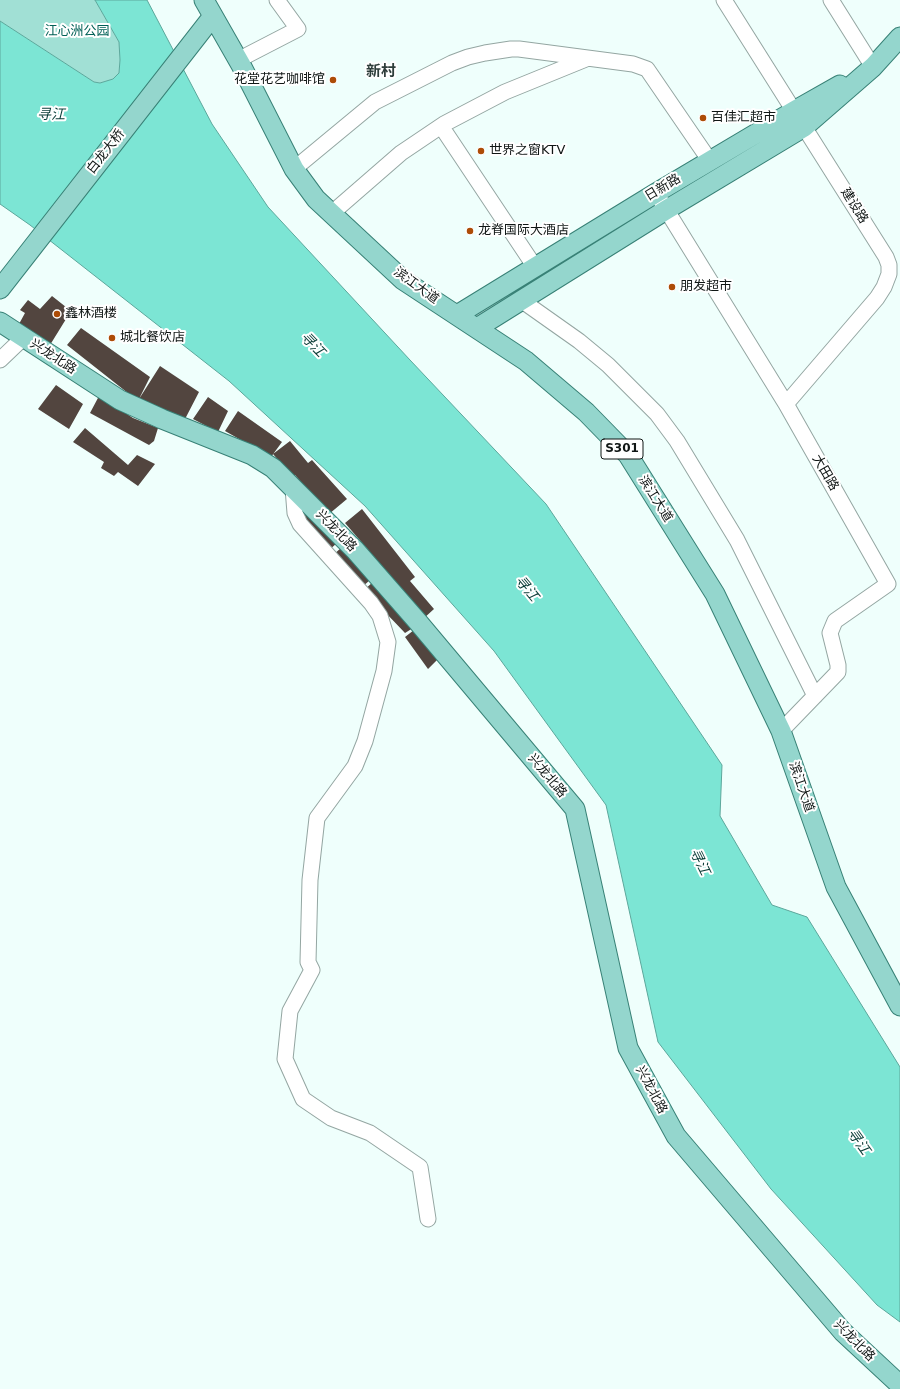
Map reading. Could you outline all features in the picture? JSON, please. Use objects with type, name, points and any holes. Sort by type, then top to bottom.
[{"type":"main road","name":"滨江大道","points":[[209,8],[238,60],[294,169],[316,199],[404,280],[532,366],[586,412],[628,455],[715,594],[781,731],[836,887],[900,1006]]},
{"type":"main road","name":"白龙大桥","points":[[0,289],[190,44],[209,8]]},
{"type":"main road","name":"日新路","points":[[477,328],[804,126],[872,67],[900,37]]},
{"type":"main road","name":"日新路","points":[[457,315],[794,110],[872,67]]},
{"type":"main road","name":"兴龙北路","points":[[0,322],[120,400],[162,420],[252,455],[273,468],[355,550],[418,622],[575,809],[628,1048],[676,1136],[843,1332],[900,1385]]},
{"type":"street","points":[[238,60],[298,29],[277,0]]},
{"type":"street","name":"建设路","points":[[724,0],[804,126],[889,265],[889,274],[884,287],[877,298],[786,404]]},
{"type":"street","points":[[831,0],[872,67]]},
{"type":"street","points":[[294,169],[374,102],[452,63],[468,57],[495,51],[519,49],[633,64],[647,69],[710,161]]},
{"type":"street","points":[[332,213],[400,152],[441,126],[505,92],[587,58]]},
{"type":"street","points":[[441,126],[535,267]]},
{"type":"street","name":"大田路","points":[[656,193],[786,404],[888,584],[835,620],[830,632],[838,669],[837,674],[781,731]]},
{"type":"street","points":[[521,300],[579,341],[608,365],[657,414],[705,485],[737,540],[815,696]]},
{"type":"street","points":[[0,360],[24,338]]},
{"type":"street","points":[[293,488],[295,513],[300,524],[371,603],[380,616],[388,642],[384,671],[363,748],[355,766],[317,818],[310,880],[308,962],[312,970],[290,1011],[285,1059],[303,1099],[331,1118],[370,1133],[420,1167],[428,1219]]},
{"type":"green space","name":"江心洲公园","points":[[0,0],[95,0],[119,42],[119,73],[113,79],[108,81],[100,83],[94,82],[0,21]]},
{"type":"water","name":"寻江","points":[[95,0],[147,0],[212,124],[268,207],[546,504],[722,765],[720,816],[772,905],[807,917],[900,1067],[900,1322],[877,1305],[771,1189],[658,1042],[606,805],[494,651],[365,506],[229,381],[30,225],[0,204],[0,21],[94,82],[100,83],[113,79],[119,73],[119,42]]},
{"type":"building","points":[[52,296],[71,311],[50,345],[19,324],[25,313],[20,310],[28,300],[40,309]]},
{"type":"building","points":[[81,328],[150,377],[139,399],[160,366],[199,392],[184,421],[138,401],[67,345]]},
{"type":"building","points":[[56,385],[83,404],[69,429],[38,409]]},
{"type":"building","points":[[99,396],[133,418],[158,428],[154,441],[149,445],[90,413]]},
{"type":"building","points":[[208,397],[228,411],[218,432],[193,419]]},
{"type":"building","points":[[238,411],[282,442],[271,457],[225,431]]},
{"type":"building","points":[[85,428],[128,465],[137,455],[155,464],[138,486],[118,472],[114,476],[101,468],[104,462],[73,442]]},
{"type":"building","points":[[290,441],[308,463],[312,460],[347,499],[329,514],[295,475],[293,477],[273,454]]},
{"type":"building","points":[[362,509],[415,577],[410,581],[434,609],[423,619],[399,590],[401,588],[345,523]]},
{"type":"building","points":[[308,512],[337,543],[328,551],[299,520]]},
{"type":"building","points":[[341,548],[370,580],[361,588],[333,555]]},
{"type":"building","points":[[373,582],[413,628],[405,633],[364,590]]},
{"type":"building","points":[[414,630],[438,659],[428,669],[405,637]]},
{"type":"place","name":"花堂花艺咖啡馆","points":[[333,80]]},
{"type":"place","name":"百佳汇超市","points":[[703,118]]},
{"type":"place","name":"世界之窗KTV","points":[[481,151]]},
{"type":"place","name":"龙脊国际大酒店","points":[[470,231]]},
{"type":"place","name":"朋发超市","points":[[672,287]]},
{"type":"place","name":"鑫林酒楼","points":[[57,314]]},
{"type":"place","name":"城北餐饮店","points":[[112,338]]},
{"type":"district","name":"新村","points":[[381,72]]}]
